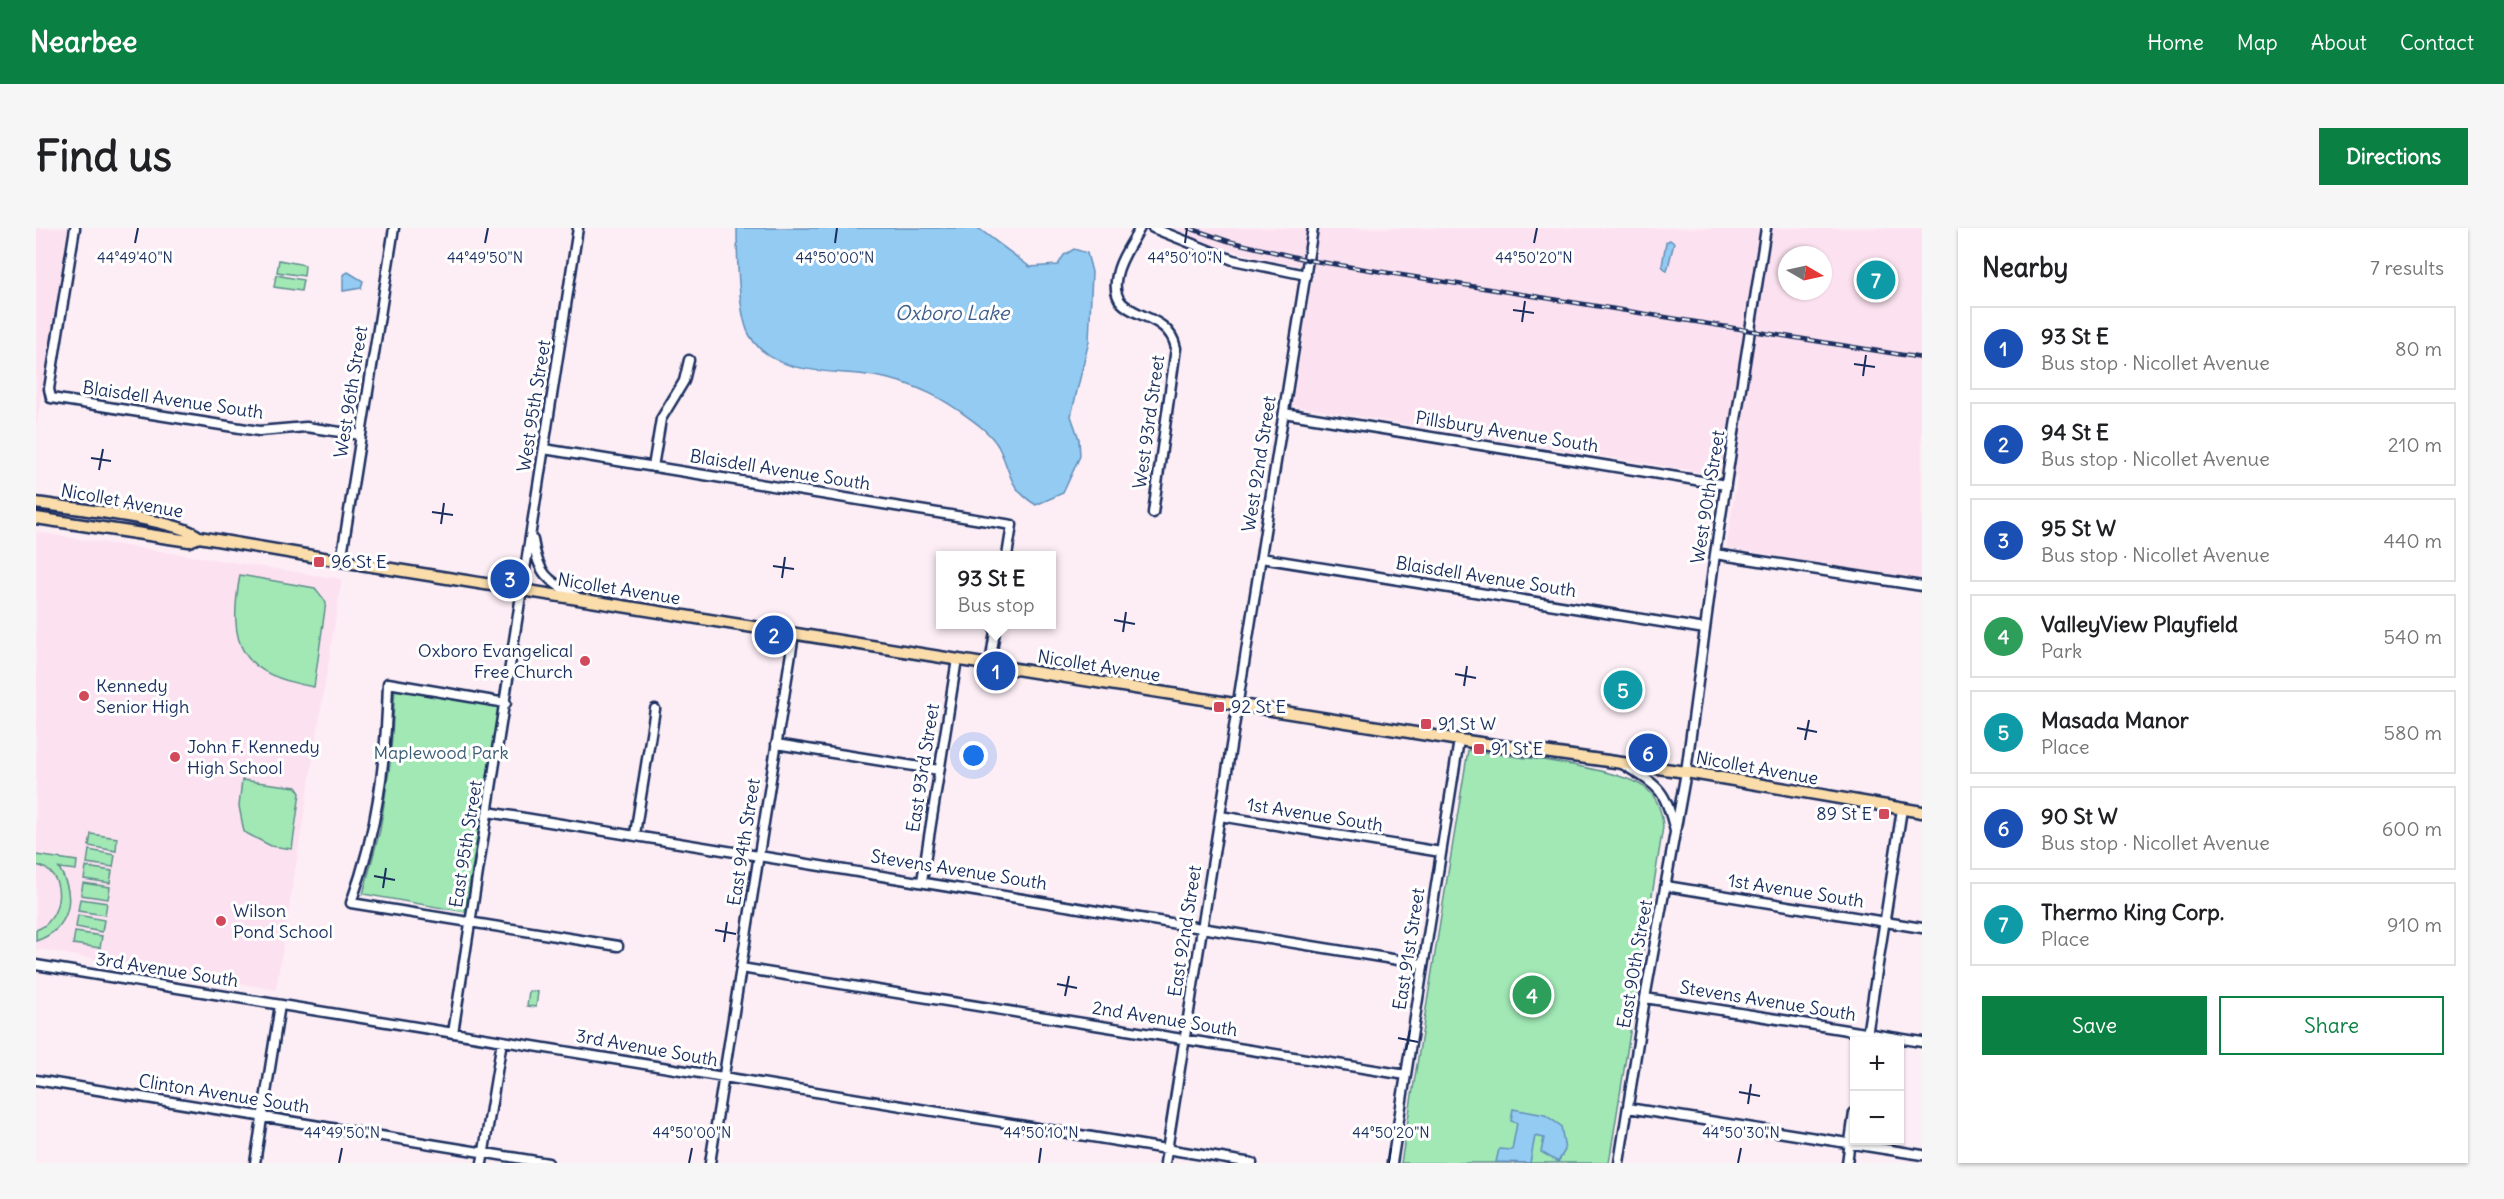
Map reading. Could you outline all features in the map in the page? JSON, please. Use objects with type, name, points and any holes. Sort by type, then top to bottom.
[{"type":"main road","name":"Nicollet Avenue","points":[[36,503],[181,528],[190,530],[200,537],[341,561],[1459,740],[1686,772],[1922,812]]},
{"type":"main road","name":"Nicollet Avenue","points":[[36,518],[189,541],[200,537]]},
{"type":"street","name":"Blaisdell Avenue South","points":[[75,228],[49,389],[51,398],[259,431],[306,427],[361,435]]},
{"type":"street","name":"West 96th Street","points":[[341,561],[394,228]]},
{"type":"street","name":"West 95th Street","points":[[524,590],[543,449],[578,228]]},
{"type":"street","name":"West 93rd Street","points":[[1140,228],[1117,274],[1118,293],[1128,309],[1163,324],[1174,339],[1176,348],[1153,513]]},
{"type":"street","points":[[1154,228],[1233,260],[1306,275]]},
{"type":"street","name":"West 92nd Street","points":[[1238,705],[1313,228]]},
{"type":"street","name":"West 90th Street","points":[[1686,772],[1715,554],[1766,228]]},
{"type":"street","points":[[653,466],[661,418],[684,381],[689,360]]},
{"type":"street","name":"Pillsbury Avenue South","points":[[1284,413],[1726,485]]},
{"type":"street","name":"Blaisdell Avenue South","points":[[543,449],[1012,525],[1008,551]]},
{"type":"street","points":[[532,529],[539,569],[552,583],[582,600]]},
{"type":"street","points":[[1715,554],[1922,586]]},
{"type":"street","name":"Blaisdell Avenue South","points":[[1261,558],[1705,629]]},
{"type":"street","name":"East 95th Street","points":[[453,1033],[524,590]]},
{"type":"street","points":[[990,665],[995,629]]},
{"type":"street","name":"East 94th Street","points":[[710,1163],[794,634]]},
{"type":"street","name":"East 93rd Street","points":[[922,881],[957,659]]},
{"type":"street","points":[[506,703],[388,683],[381,795],[371,840],[351,903],[618,946]]},
{"type":"street","name":"East 92nd Street","points":[[1165,1163],[1238,705]]},
{"type":"street","points":[[635,834],[655,710]]},
{"type":"street","name":"East 91st Street","points":[[1392,1163],[1459,740]]},
{"type":"street","points":[[776,744],[939,770]]},
{"type":"street","points":[[1621,763],[1650,781],[1665,795],[1675,835]]},
{"type":"street","name":"East 90th Street","points":[[1619,1163],[1645,998],[1686,772]]},
{"type":"street","points":[[1866,1037],[1902,809]]},
{"type":"street","name":"Stevens Avenue South","points":[[488,812],[759,854],[1423,964]]},
{"type":"street","name":"1st Avenue South","points":[[1220,816],[1441,852]]},
{"type":"street","name":"1st Avenue South","points":[[1666,886],[1922,928]]},
{"type":"street","name":"3rd Avenue South","points":[[36,965],[1252,1163]]},
{"type":"street","name":"2nd Avenue South","points":[[741,968],[1406,1075]]},
{"type":"street","name":"Stevens Avenue South","points":[[1645,998],[1866,1037]]},
{"type":"street","points":[[255,1163],[280,1005]]},
{"type":"street","name":"Stevens Avenue South","points":[[1904,1040],[1922,1042]]},
{"type":"street","points":[[482,1163],[502,1041]]},
{"type":"street","name":"Clinton Avenue South","points":[[36,1080],[548,1163]]},
{"type":"street","points":[[1628,1107],[1850,1143],[1847,1163]]},
{"type":"street","points":[[1862,1145],[1922,1155]]},
{"type":"shaded area","points":[[36,228],[68,228],[36,429]]},
{"type":"shaded area","points":[[1173,228],[1922,228],[1922,580],[1726,548],[1737,478],[1292,406],[1314,268],[1269,260],[1209,244]]},
{"type":"shaded area","name":"John F. Kennedy High School","points":[[36,532],[342,579],[276,990],[36,949]]},
{"type":"green space","points":[[279,260],[305,265],[304,276],[277,272]]},
{"type":"green space","points":[[276,275],[303,280],[301,291],[274,287]]},
{"type":"green space","points":[[240,575],[315,588],[326,602],[314,687],[270,674],[255,665],[245,653],[238,639],[236,621],[236,600]]},
{"type":"green space","name":"Maplewood Park","points":[[395,689],[499,706],[465,912],[363,894],[380,830],[390,764]]},
{"type":"green space","points":[[1468,750],[1560,763],[1609,773],[1644,787],[1655,799],[1660,810],[1663,827],[1609,1163],[1401,1163]]},
{"type":"green space","points":[[242,780],[296,787],[300,793],[292,849],[271,846],[244,832],[239,806]]},
{"type":"green space","points":[[91,834],[117,838],[116,851],[89,846]]},
{"type":"green space","points":[[89,850],[115,855],[113,867],[87,863]]},
{"type":"green space","points":[[36,855],[77,861],[76,870],[59,868],[65,879],[69,901],[63,921],[47,936],[36,941],[36,930],[45,925],[57,907],[58,886],[54,876],[47,869],[36,865]]},
{"type":"green space","points":[[86,867],[112,871],[110,883],[84,879]]},
{"type":"green space","points":[[83,883],[110,887],[108,899],[81,895]]},
{"type":"green space","points":[[80,899],[107,903],[105,915],[78,911]]},
{"type":"green space","points":[[78,915],[104,920],[102,932],[76,927]]},
{"type":"green space","points":[[75,932],[102,936],[100,948],[73,944]]},
{"type":"green space","points":[[529,991],[538,992],[536,1007],[527,1006]]},
{"type":"water","name":"Oxboro Lake","points":[[737,228],[978,228],[1030,267],[1058,265],[1064,255],[1074,249],[1087,253],[1092,272],[1089,341],[1071,416],[1079,439],[1080,456],[1063,493],[1036,505],[1015,486],[998,446],[990,435],[958,410],[929,393],[885,378],[789,365],[774,359],[761,349],[750,336],[743,314],[739,284]]},
{"type":"water","points":[[1670,240],[1674,243],[1667,271],[1662,266],[1666,242]]},
{"type":"water","points":[[348,272],[363,281],[361,288],[343,291],[343,275]]},
{"type":"water","points":[[1513,1109],[1545,1115],[1561,1126],[1565,1150],[1558,1162],[1541,1152],[1544,1138],[1535,1136],[1530,1163],[1496,1162],[1499,1149],[1512,1150],[1517,1123],[1511,1121]]},
{"type":"railway","points":[[1189,228],[1228,241],[1308,260],[1922,358]]},
{"type":"place","name":"Thermo King Corp.","points":[[1876,280]]},
{"type":"place","name":"96 St E","points":[[319,562]]},
{"type":"place","name":"95 St W","points":[[510,579]]},
{"type":"place","name":"94 St E","points":[[774,635]]},
{"type":"place","name":"Oxboro Evangelical Free Church","points":[[585,661]]},
{"type":"place","name":"93 St E","points":[[996,671]]},
{"type":"place","name":"Masada Manor","points":[[1623,690]]},
{"type":"place","name":"Kennedy Senior High","points":[[84,696]]},
{"type":"place","name":"92 St E","points":[[1219,707]]},
{"type":"place","name":"91 St W","points":[[1426,724]]},
{"type":"place","name":"91 St E","points":[[1479,749]]},
{"type":"place","name":"90 St W","points":[[1648,753]]},
{"type":"place","name":"John F. Kennedy High School","points":[[175,757]]},
{"type":"place","name":"89 St E","points":[[1884,814]]},
{"type":"place","name":"Wilson Pond School","points":[[221,921]]},
{"type":"place","name":"ValleyView Playfield","points":[[1532,995]]}]
